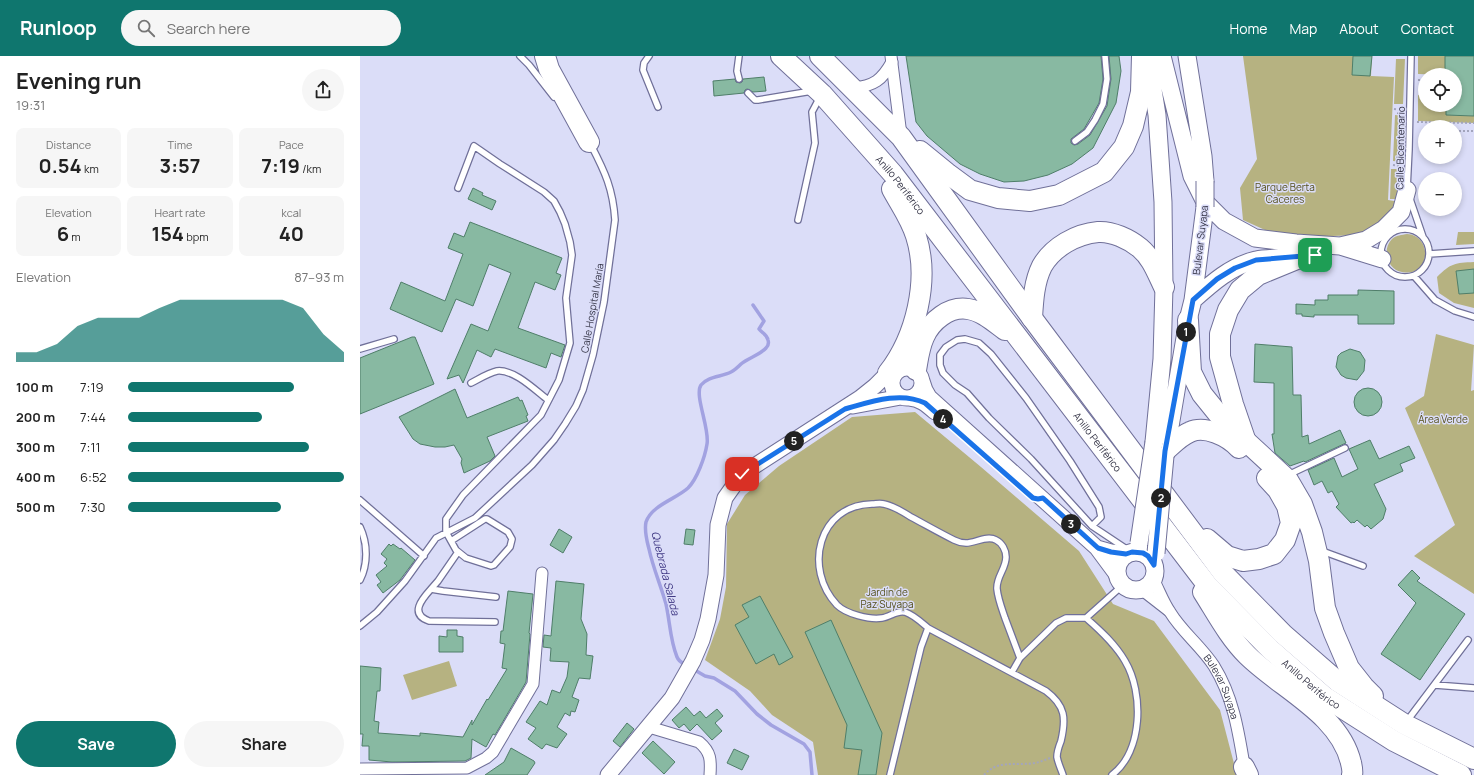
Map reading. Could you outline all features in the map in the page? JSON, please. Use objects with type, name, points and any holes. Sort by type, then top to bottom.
[{"type":"highway","points":[[545,56],[549,69],[589,142]]},
{"type":"highway","name":"Anillo Periférico","points":[[781,56],[820,92],[893,174],[1208,586],[1270,649],[1325,697],[1394,741],[1461,775]]},
{"type":"highway","name":"Anillo Periférico","points":[[820,56],[903,140],[1032,318],[1223,573],[1283,634],[1337,681],[1404,724],[1474,759]]},
{"type":"highway","points":[[903,140],[925,154],[970,190],[998,198],[1030,201],[1059,196],[1104,172],[1124,147],[1133,126],[1141,92],[1142,56]]},
{"type":"highway","points":[[864,141],[916,234],[921,266],[920,294],[913,326],[888,375]]},
{"type":"highway","points":[[1032,318],[1036,281],[1042,266],[1065,242],[1082,235],[1099,232],[1113,234],[1127,239],[1141,249],[1151,261],[1164,287]]},
{"type":"highway","points":[[1246,441],[1233,404],[1220,357],[1220,334],[1228,310],[1240,290],[1246,284],[1258,276],[1304,256]]},
{"type":"highway","points":[[919,376],[918,353],[924,337],[931,325],[940,317],[949,311],[958,308],[969,309],[986,316],[1023,344]]},
{"type":"highway","points":[[1188,320],[1191,372],[1202,394],[1223,420],[1288,480],[1302,504],[1312,532],[1325,608],[1349,668],[1364,687],[1404,724]]},
{"type":"highway","points":[[1161,450],[1191,431],[1205,430],[1218,433],[1236,445],[1278,490],[1287,506],[1291,523],[1285,540],[1274,554],[1259,559],[1243,561],[1227,556],[1177,512]]},
{"type":"highway","points":[[1173,540],[1224,626],[1247,655],[1320,715],[1336,732],[1348,752],[1352,775]]},
{"type":"main road","name":"Bulevar Suyapa","points":[[1147,56],[1157,115],[1161,156],[1164,287],[1161,450],[1151,572]]},
{"type":"main road","points":[[1162,56],[1192,176],[1205,202],[1224,221],[1255,238],[1340,246],[1366,240],[1384,229],[1401,212],[1407,190]]},
{"type":"main road","name":"Bulevar Suyapa","points":[[1134,550],[1161,450],[1193,300],[1205,207],[1203,156],[1188,56]]},
{"type":"main road","points":[[1340,246],[1384,263]]},
{"type":"main road","points":[[1193,300],[1217,279],[1239,266],[1256,260],[1315,255],[1362,259],[1384,263]]},
{"type":"main road","points":[[1134,550],[1148,556],[1151,572],[1134,590],[1120,580],[1119,563],[1134,550]]},
{"type":"street","points":[[853,88],[864,87],[881,79],[886,73],[892,59]]},
{"type":"street","points":[[892,59],[903,140]]},
{"type":"street","points":[[608,775],[672,698],[693,661],[702,640],[708,619],[716,575],[718,525],[725,498],[742,474],[845,409],[888,375],[906,367],[919,376],[929,397],[1098,548],[1120,580]]},
{"type":"street","points":[[888,375],[893,376],[891,382],[892,388],[896,394],[917,399],[925,403],[1033,498],[1043,498]]},
{"type":"street","points":[[885,399],[878,391],[878,386],[888,375]]},
{"type":"street","points":[[845,409],[885,399],[905,397],[919,392],[919,376]]},
{"type":"street","points":[[1098,548],[1111,552],[1134,550]]},
{"type":"street","name":"Bulevar Suyapa","points":[[1151,572],[1170,612],[1202,649],[1214,666],[1224,686],[1232,705],[1246,772]]},
{"type":"street","name":"Bulevar Suyapa","points":[[1151,572],[1170,612]]},
{"type":"street","points":[[360,769],[467,768],[486,758],[493,752],[533,684],[542,573]]},
{"type":"street","points":[[649,727],[699,742],[705,747],[710,755],[710,775]]},
{"type":"lane","points":[[520,56],[529,65],[557,101]]},
{"type":"lane","points":[[649,56],[644,63],[643,70],[658,107]]},
{"type":"lane","points":[[739,56],[739,79]]},
{"type":"lane","points":[[1075,141],[1087,132],[1103,104],[1107,79],[1105,56]]},
{"type":"lane","name":"Calle Bicentenario","points":[[1411,56],[1407,190],[1415,218],[1423,237]]},
{"type":"lane","points":[[748,93],[755,100],[758,100],[820,92],[812,112],[815,143],[798,220]]},
{"type":"lane","name":"Calle Hospital María","points":[[360,626],[377,612],[405,581],[436,538],[475,518],[532,465],[558,435],[576,406],[583,390],[593,355],[603,309],[615,220],[609,183],[604,171],[589,142],[566,112]]},
{"type":"lane","points":[[451,541],[485,519],[508,532],[512,539],[510,547],[494,565],[491,566],[466,558],[458,552],[451,541],[446,532],[446,519],[463,495],[541,415],[559,380],[570,343],[566,298],[570,273],[571,249],[560,212],[554,201],[544,192],[474,146],[458,188]]},
{"type":"lane","points":[[1406,229],[1423,237],[1428,245],[1429,254],[1428,261],[1421,272],[1414,276],[1406,277],[1398,276],[1391,272],[1384,263],[1382,250],[1384,242],[1390,235],[1406,229]]},
{"type":"lane","points":[[1429,254],[1474,251]]},
{"type":"lane","points":[[1414,276],[1435,300],[1455,311],[1474,317]]},
{"type":"lane","points":[[360,349],[394,339]]},
{"type":"lane","points":[[1092,526],[1101,516],[1099,507],[1070,461],[1026,398],[995,359],[979,343],[965,339],[957,340],[946,347],[940,355],[940,365],[943,373],[955,385],[966,392],[1031,459],[1092,526],[1134,550]]},
{"type":"lane","points":[[471,383],[492,373],[505,371],[515,375],[548,400]]},
{"type":"lane","points":[[1284,477],[1345,448]]},
{"type":"lane","points":[[479,469],[485,474]]},
{"type":"lane","points":[[360,500],[424,556]]},
{"type":"lane","points":[[1020,658],[998,594],[998,578],[1003,571],[1006,561],[1004,547],[1000,542],[994,539],[986,538],[964,543],[954,540],[897,509],[884,504],[865,504],[841,513],[824,533],[818,565],[828,594],[838,606],[852,614],[882,618],[895,613],[904,612],[928,628],[1054,696],[1060,705],[1064,726],[1057,756],[1063,775]]},
{"type":"lane","points":[[360,527],[366,545],[364,570],[360,580]]},
{"type":"lane","points":[[1316,549],[1363,566]]},
{"type":"lane","points":[[458,552],[438,581],[422,598],[418,608],[419,614],[422,618],[429,621],[495,622]]},
{"type":"lane","points":[[1086,618],[1120,580]]},
{"type":"lane","points":[[431,588],[443,591],[496,597]]},
{"type":"lane","points":[[1012,672],[1020,658],[1056,623],[1066,618],[1086,618],[1114,643],[1126,662],[1135,683],[1138,708],[1135,735],[1129,753],[1118,770],[1112,775]]},
{"type":"lane","points":[[890,775],[921,647],[928,628]]},
{"type":"lane","points":[[1404,724],[1468,640]]},
{"type":"lane","points":[[1435,685],[1474,688]]},
{"type":"path","points":[[1410,122],[1474,123]]},
{"type":"path","points":[[1462,131],[1474,131]]},
{"type":"path","points":[[984,775],[990,768],[1005,764],[1035,763],[1057,756]]},
{"type":"green space","name":"Parque Berta Caceres","points":[[1243,56],[1372,56],[1371,76],[1394,77],[1388,200],[1400,202],[1380,227],[1361,235],[1303,237],[1265,230],[1243,220],[1240,188],[1257,159]]},
{"type":"green space","points":[[1418,56],[1445,56],[1445,68],[1418,68]]},
{"type":"green space","points":[[1396,59],[1405,59],[1403,104],[1394,104]]},
{"type":"green space","points":[[1418,112],[1446,112],[1446,115],[1474,116],[1474,123],[1462,123],[1462,120],[1418,120]]},
{"type":"green space","points":[[1395,115],[1405,116],[1403,162],[1393,161]]},
{"type":"green space","points":[[1391,169],[1401,169],[1400,199],[1390,199]]},
{"type":"green space","points":[[1458,232],[1474,232],[1474,244],[1456,245]]},
{"type":"green space","points":[[1407,234],[1415,236],[1421,241],[1425,256],[1419,269],[1412,272],[1402,272],[1393,268],[1390,264],[1387,249],[1392,239],[1397,236]]},
{"type":"green space","points":[[1474,262],[1474,308],[1454,303],[1439,293],[1437,277],[1442,272],[1450,266]]},
{"type":"green space","name":"Área Verde","points":[[1436,334],[1474,345],[1471,391],[1474,390],[1474,594],[1414,556],[1455,525],[1405,408],[1424,396]]},
{"type":"green space","name":"Jardín de Paz Suyapa","points":[[915,412],[1079,551],[1113,604],[1154,621],[1220,710],[1237,775],[818,775],[813,742],[772,715],[750,691],[705,660],[720,619],[726,587],[727,524],[745,495],[779,466],[852,417]]},
{"type":"green space","points":[[449,661],[457,686],[412,700],[403,675]]},
{"type":"building","points":[[906,56],[1101,56],[1103,79],[1099,103],[1084,129],[1071,139],[1071,143],[1074,145],[1078,144],[1090,135],[1107,106],[1111,79],[1109,56],[1119,56],[1121,71],[1116,103],[1093,148],[1072,164],[1048,175],[1024,181],[1004,182],[980,174],[960,164],[927,136],[916,122]]},
{"type":"building","points":[[1353,56],[1372,56],[1370,76],[1352,75]]},
{"type":"building","points":[[1445,56],[1474,56],[1474,116],[1446,115],[1446,112],[1462,112],[1462,68],[1445,68]]},
{"type":"building","points":[[764,77],[766,91],[753,92],[747,89],[744,93],[714,96],[713,81],[735,79],[736,82],[740,83],[743,79]]},
{"type":"building","points":[[473,188],[483,193],[482,195],[496,201],[492,210],[468,199]]},
{"type":"building","points":[[470,222],[562,258],[556,273],[561,275],[555,290],[535,282],[518,328],[565,345],[561,357],[551,353],[546,368],[495,349],[491,357],[477,350],[463,383],[459,375],[447,379],[471,324],[488,331],[511,273],[489,264],[473,306],[456,299],[442,332],[390,309],[401,282],[445,301],[463,254],[448,248],[454,233],[464,237]]},
{"type":"building","points":[[1474,269],[1474,293],[1459,294],[1456,271]]},
{"type":"building","points":[[1358,290],[1394,291],[1394,324],[1358,324],[1358,315],[1314,315],[1314,317],[1296,314],[1296,304],[1315,305],[1315,300],[1328,300],[1328,295],[1358,295]]},
{"type":"building","points":[[415,337],[434,384],[360,414],[360,358]]},
{"type":"building","points":[[1255,344],[1292,347],[1293,395],[1301,395],[1302,437],[1308,435],[1309,444],[1340,430],[1346,443],[1305,462],[1304,461],[1290,466],[1275,453],[1272,434],[1274,434],[1274,383],[1254,382]]},
{"type":"building","points":[[1350,349],[1360,352],[1365,360],[1364,371],[1357,380],[1346,378],[1341,375],[1336,367],[1338,356]]},
{"type":"building","points":[[1368,388],[1374,389],[1378,392],[1381,396],[1381,408],[1378,412],[1374,415],[1368,416],[1362,415],[1358,412],[1355,408],[1354,402],[1355,396],[1358,392],[1362,389]]},
{"type":"building","points":[[455,389],[467,418],[518,397],[520,401],[522,400],[528,415],[526,416],[528,421],[487,437],[495,456],[490,461],[464,473],[461,463],[462,459],[454,445],[435,447],[420,444],[413,439],[399,417]]},
{"type":"building","points":[[1370,440],[1379,459],[1409,446],[1415,458],[1400,464],[1403,471],[1374,484],[1386,509],[1383,519],[1371,529],[1367,525],[1365,527],[1357,520],[1354,523],[1351,523],[1336,507],[1339,504],[1332,491],[1328,493],[1322,481],[1314,485],[1308,470],[1334,458],[1342,477],[1358,469],[1349,449]]},
{"type":"building","points":[[559,529],[572,537],[563,553],[550,545]]},
{"type":"building","points":[[686,529],[695,530],[693,545],[684,544]]},
{"type":"building","points":[[389,544],[391,546],[393,544],[400,549],[401,548],[415,560],[400,580],[383,593],[377,585],[381,582],[376,575],[387,566],[384,563],[387,559],[381,554]]},
{"type":"building","points":[[1412,570],[1420,578],[1417,581],[1465,614],[1420,680],[1381,654],[1416,603],[1398,585]]},
{"type":"building","points":[[556,581],[584,584],[581,619],[587,634],[586,655],[593,656],[590,679],[579,678],[572,697],[579,700],[575,712],[571,711],[570,716],[565,713],[557,727],[567,734],[557,748],[546,744],[542,749],[528,739],[536,728],[526,722],[540,701],[547,705],[552,690],[560,693],[567,677],[569,662],[550,661],[551,648],[543,647],[544,635],[551,636]]},
{"type":"building","points":[[508,591],[533,594],[526,682],[495,735],[493,734],[486,747],[472,739],[471,758],[465,761],[392,762],[369,760],[369,746],[362,746],[363,734],[360,734],[360,666],[381,668],[380,691],[377,691],[374,721],[379,722],[378,733],[420,736],[420,733],[463,737],[472,720],[472,725],[507,669],[502,668],[505,644],[500,643]]},
{"type":"building","points":[[760,596],[793,657],[779,665],[774,654],[756,664],[735,625],[749,617],[742,605]]},
{"type":"building","points":[[831,620],[882,733],[876,775],[858,775],[862,750],[844,748],[847,725],[805,632]]},
{"type":"building","points":[[447,630],[457,630],[457,636],[463,637],[463,652],[439,652],[439,636],[447,637]]},
{"type":"building","points":[[686,707],[694,716],[700,711],[706,718],[717,709],[723,716],[715,723],[722,731],[712,740],[697,724],[690,731],[684,724],[679,728],[672,720]]},
{"type":"building","points":[[627,723],[634,729],[620,747],[613,741]]},
{"type":"building","points":[[653,741],[675,762],[664,774],[642,753]]},
{"type":"building","points":[[511,748],[534,761],[535,763],[527,775],[485,775],[504,762]]},
{"type":"building","points":[[734,749],[749,756],[742,770],[727,763]]},
{"type":"waterway","name":"Quebrada Salada","points":[[686,665],[677,657],[671,638],[666,604],[647,539],[645,529],[646,522],[653,511],[688,488],[700,468],[707,444],[706,430],[699,396],[701,385],[711,378],[727,374],[744,362],[761,353],[768,345],[767,336],[759,329],[764,321],[753,305]]},
{"type":"waterway","name":"Quebrada Salada","points":[[693,669],[705,676],[714,678],[735,691],[757,714],[771,725],[804,744],[810,752],[812,775]]},
{"type":"route","points":[[742,474],[845,409],[885,399],[901,397],[917,399],[925,403],[1033,498],[1043,498],[1098,548],[1126,554],[1132,552],[1143,553],[1152,560],[1154,565],[1165,451],[1188,320],[1193,300],[1217,279],[1235,268],[1256,260],[1315,255]]}]
